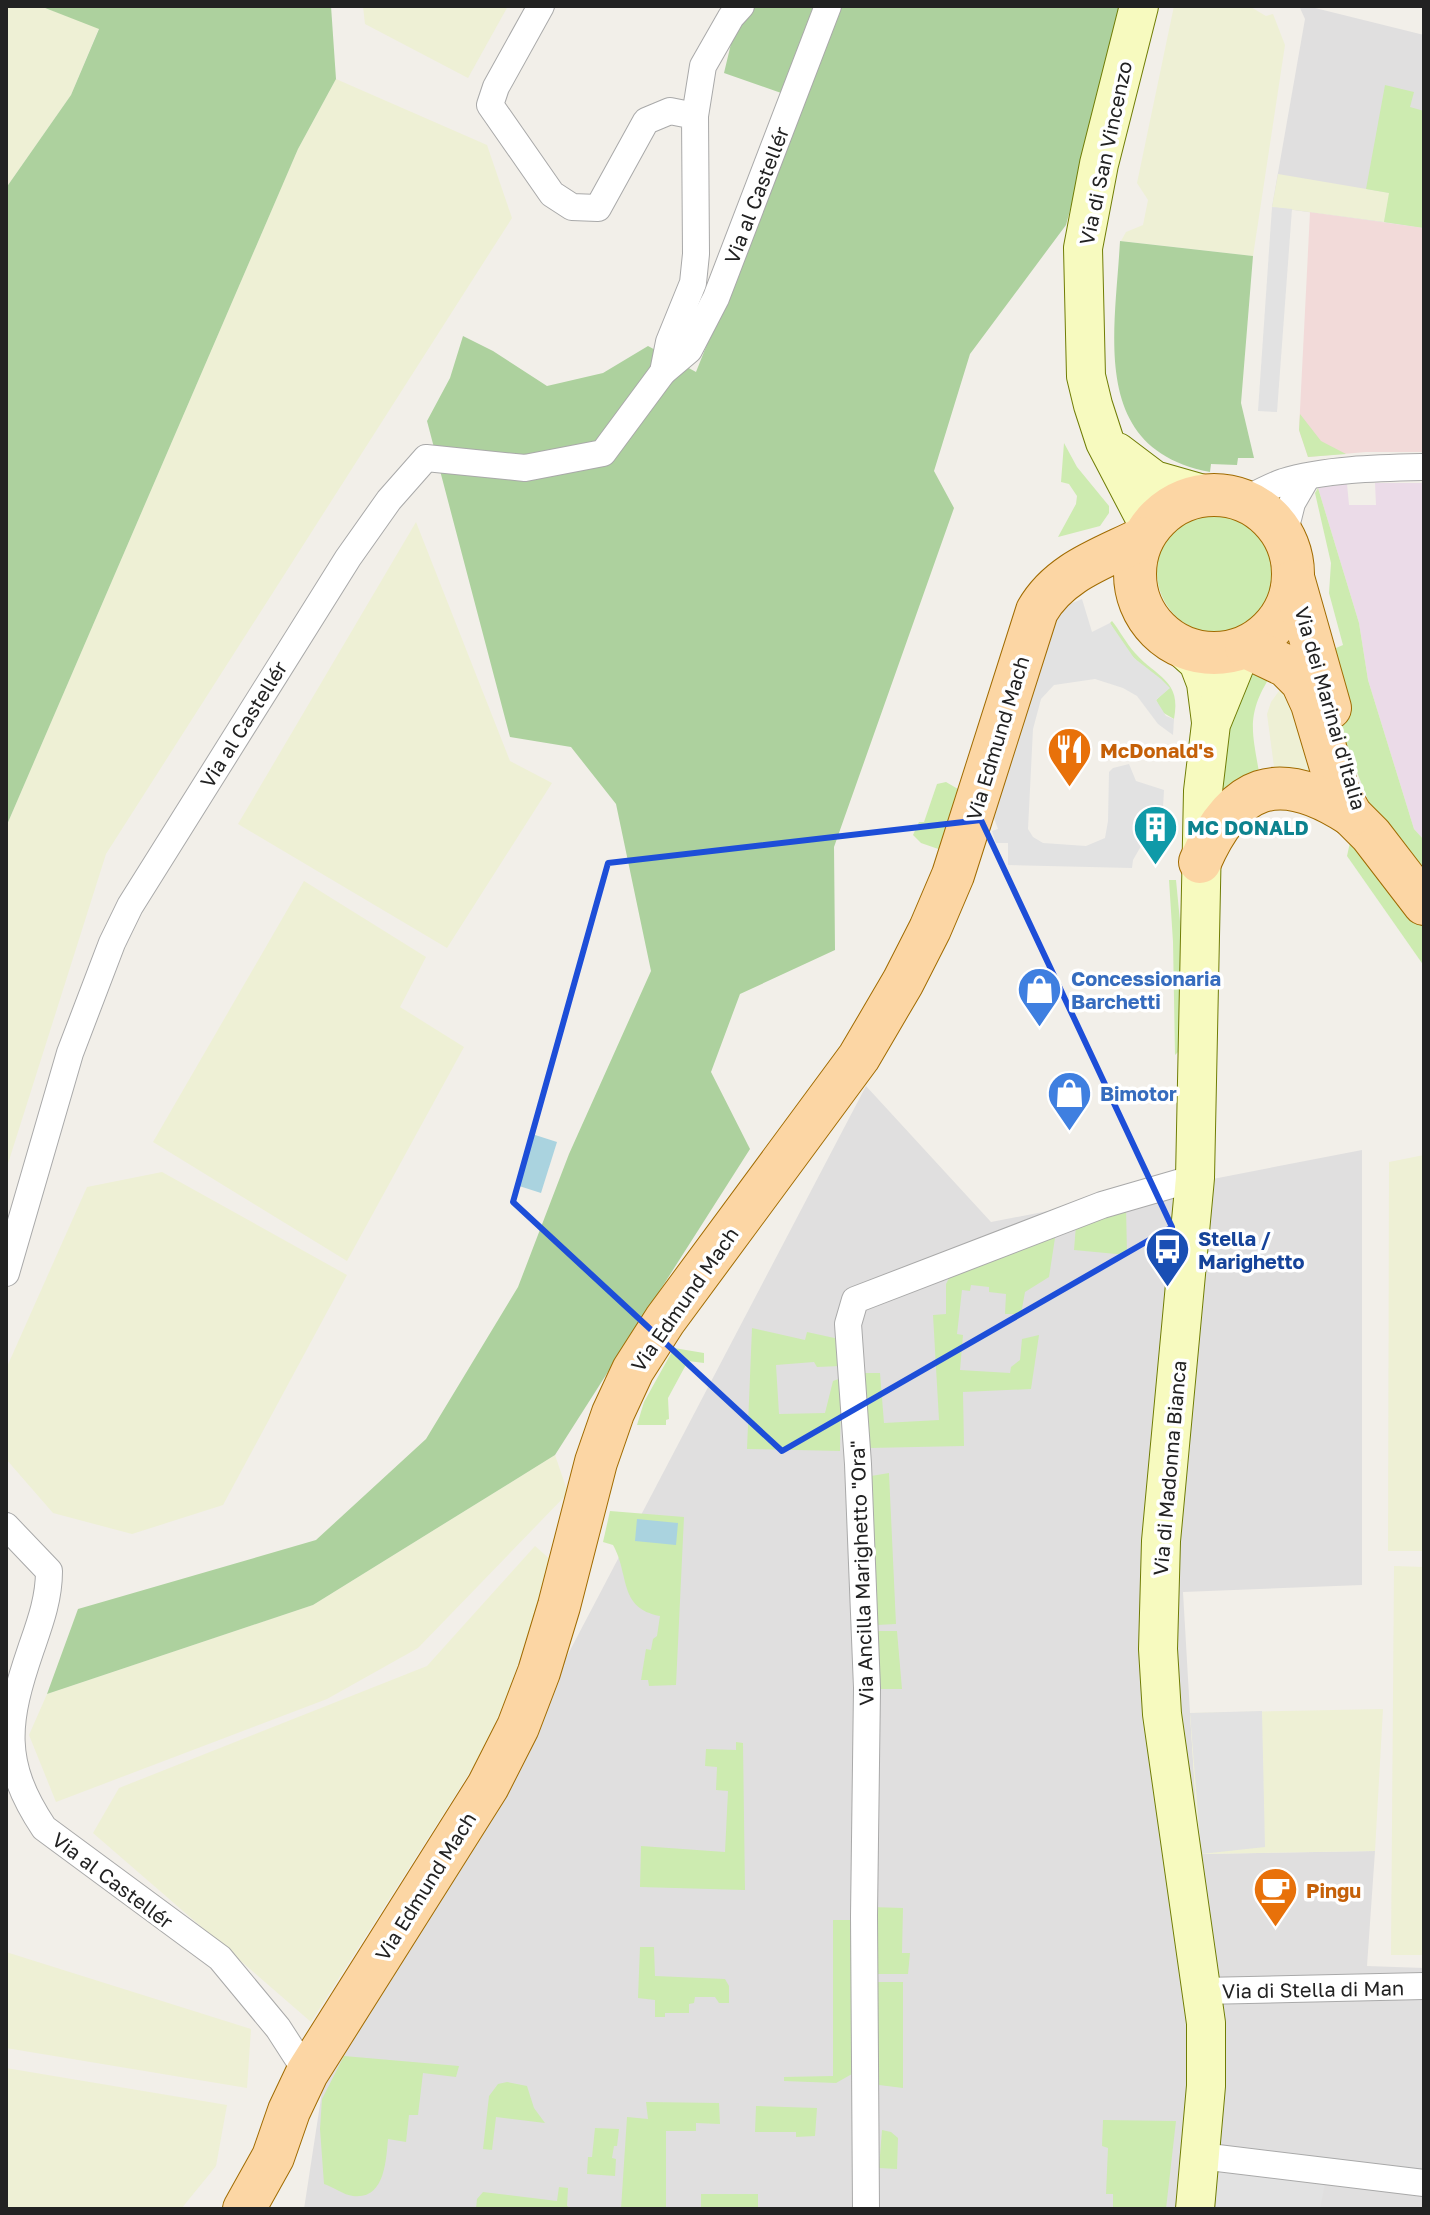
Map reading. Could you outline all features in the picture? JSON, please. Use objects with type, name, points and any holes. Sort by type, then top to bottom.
[{"type":"main road","name":"Via di San Vincenzo","points":[[1139,6],[1099,164],[1083,248],[1086,376],[1105,442],[1146,533]]},
{"type":"main road","points":[[1057,583],[1083,578],[1121,588],[1138,599],[1161,632],[1179,645],[1199,652],[1225,653],[1244,647],[1272,629],[1287,608],[1294,581],[1292,557],[1284,535],[1267,515],[1227,498],[1154,480],[1105,442]]},
{"type":"main road","points":[[1138,599],[1137,554],[1146,533],[1163,514],[1182,502],[1227,498]]},
{"type":"main road","name":"Via Edmund Mach","points":[[244,2209],[273,2157],[289,2111],[307,2073],[488,1786],[518,1727],[559,1606],[596,1462],[613,1413],[633,1370],[665,1320],[859,1057],[930,929],[963,848],[1037,611],[1057,583],[1146,533]]},
{"type":"main road","name":"Via dei Marinai d'Italia","points":[[1294,581],[1361,825]]},
{"type":"main road","name":"Via di Madonna Bianca","points":[[1179,645],[1198,662],[1206,683],[1211,724],[1203,791],[1200,862],[1195,1178],[1161,1541],[1158,1649],[1162,1714],[1206,2023],[1206,2086],[1195,2209]]},
{"type":"main road","name":"Via dei Marinai d'Italia","points":[[1244,647],[1286,666],[1302,682],[1312,704],[1338,791],[1424,904]]},
{"type":"main road","name":"Via di Madonna Bianca","points":[[1211,724],[1244,647]]},
{"type":"main road","points":[[1200,862],[1211,837],[1231,809],[1245,799],[1270,789],[1306,791],[1361,825]]},
{"type":"main road","name":"Via Edmund Mach","points":[[266,2209],[273,2157]]},
{"type":"street","points":[[541,6],[496,87],[490,105],[552,194],[572,207],[598,208],[646,121],[670,111],[695,116]]},
{"type":"street","name":"Via al Castellér","points":[[663,372],[669,342],[693,283],[696,254],[695,116],[703,66],[731,17],[741,6]]},
{"type":"street","name":"Via al Castellér","points":[[6,1273],[70,1053],[112,943],[130,906],[299,634],[389,500],[426,458],[525,468],[603,453],[663,372],[689,350],[716,298],[828,6]]},
{"type":"street","points":[[1227,498],[1307,477],[1424,467]]},
{"type":"street","points":[[1284,535],[1292,503],[1307,477]]},
{"type":"street","name":"Via Ancilla Marighetto \"Ora\"","points":[[866,2209],[864,1916],[867,1688],[858,1464],[848,1324],[851,1312],[855,1300],[1004,1241],[1102,1205],[1195,1178]]},
{"type":"street","name":"Via al Castellér","points":[[6,1526],[49,1571],[47,1597],[9,1725],[10,1755],[16,1782],[27,1806],[44,1828],[220,1958],[278,2028],[307,2073]]},
{"type":"street","name":"Via di Stella di Man","points":[[1202,1991],[1424,1986]]},
{"type":"street","points":[[1201,2156],[1424,2183]]},
{"type":"highlighted area","points":[[981,820],[1172,1227],[782,1451],[513,1202],[608,863]]},
{"type":"shaded area","points":[[1307,6],[1424,35],[1424,228],[1272,207],[1305,19],[1300,8]]},
{"type":"shaded area","points":[[1272,207],[1292,209],[1277,412],[1258,411]]},
{"type":"shaded area","points":[[1310,212],[1424,228],[1424,452],[1366,452],[1308,457],[1299,430]]},
{"type":"shaded area","points":[[1375,483],[1424,483],[1424,840],[1414,829],[1368,680],[1359,623],[1318,488],[1347,484],[1349,505],[1376,505]]},
{"type":"shaded area","points":[[1082,599],[1092,632],[1110,623],[1134,658],[1170,688],[1156,700],[1166,716],[1174,719],[1173,735],[1158,724],[1137,696],[1123,688],[1095,679],[1054,685],[1041,699],[1033,729],[1028,829],[1033,837],[1043,843],[1086,846],[1105,838],[1109,772],[1129,764],[1136,781],[1164,790],[1163,808],[1133,860],[1132,868],[1008,865],[1008,843],[996,843],[992,831],[998,829],[992,813],[1058,614]]},
{"type":"shaded area","points":[[866,1086],[991,1222],[1362,1150],[1362,1585],[1183,1592],[1190,1713],[1199,1854],[1375,1851],[1367,1966],[1424,1968],[1424,2209],[304,2209],[323,2085],[512,1761]]},
{"type":"shaded area","points":[[1262,1711],[1265,1847],[1201,1854],[1190,1713]]},
{"type":"shaded area","points":[[1219,2169],[1325,2183],[1320,2209],[1216,2209]]},
{"type":"green space","points":[[6,6],[40,6],[99,28],[71,95],[6,188]]},
{"type":"green space","points":[[40,6],[331,6],[336,79],[298,149],[6,827],[6,188],[71,95],[99,29]]},
{"type":"green space","points":[[363,6],[508,6],[468,78],[365,24]]},
{"type":"green space","points":[[740,6],[1124,6],[1066,225],[970,354],[934,471],[954,508],[834,847],[835,950],[740,994],[711,1072],[750,1149],[555,1455],[313,1605],[47,1694],[78,1609],[316,1540],[426,1439],[518,1287],[569,1154],[651,971],[616,804],[571,747],[510,737],[427,421],[450,378],[463,336],[493,351],[547,386],[603,373],[648,346],[696,372],[804,101],[724,73]]},
{"type":"green space","points":[[1174,6],[1249,6],[1266,16],[1273,14],[1285,45],[1253,256],[1121,241],[1126,232],[1143,225],[1148,200],[1137,183]]},
{"type":"green space","points":[[336,79],[487,145],[512,218],[106,854],[6,1170],[6,827],[298,149]]},
{"type":"green space","points":[[1385,85],[1414,92],[1410,107],[1424,111],[1424,228],[1384,222],[1389,193],[1366,189]]},
{"type":"green space","points":[[1278,174],[1390,193],[1384,222],[1272,207]]},
{"type":"green space","points":[[1120,241],[1253,256],[1241,403],[1254,458],[1238,458],[1237,465],[1211,464],[1210,472],[1171,459],[1144,439],[1127,413],[1118,383],[1114,349]]},
{"type":"green space","points":[[1300,414],[1321,441],[1346,454],[1308,457],[1299,430]]},
{"type":"green space","points":[[1064,443],[1077,467],[1109,506],[1109,513],[1100,526],[1058,537],[1076,504],[1077,496],[1069,484],[1061,482]]},
{"type":"green space","points":[[1318,488],[1359,623],[1368,680],[1414,829],[1424,840],[1424,877],[1372,810],[1347,747],[1322,654],[1343,645],[1329,593],[1331,563],[1315,493]]},
{"type":"green space","points":[[1218,511],[1241,516],[1261,529],[1274,549],[1279,572],[1274,595],[1261,615],[1241,628],[1218,633],[1195,628],[1175,615],[1162,595],[1157,572],[1162,549],[1175,529],[1195,516]]},
{"type":"green space","points":[[416,522],[510,761],[552,783],[447,948],[238,824]]},
{"type":"green space","points":[[1112,621],[1135,653],[1171,687],[1174,719],[1162,712],[1156,700],[1169,688],[1122,644],[1110,623]]},
{"type":"green space","points":[[1261,671],[1273,672],[1254,712],[1253,735],[1260,778],[1221,801],[1224,742],[1249,677]]},
{"type":"green space","points":[[1287,680],[1327,778],[1275,774],[1267,714],[1271,702]]},
{"type":"green space","points":[[946,782],[958,789],[967,789],[947,852],[921,843],[913,835],[919,822],[924,822],[937,784]]},
{"type":"green space","points":[[1351,838],[1424,927],[1424,966],[1347,856]]},
{"type":"green space","points":[[1169,880],[1176,880],[1182,942],[1182,1048],[1175,1055],[1173,942]]},
{"type":"green space","points":[[304,881],[426,957],[400,1007],[464,1047],[347,1261],[153,1142]]},
{"type":"green space","points":[[1424,1155],[1424,1551],[1388,1551],[1389,1162]]},
{"type":"green space","points":[[162,1172],[347,1275],[223,1505],[132,1534],[53,1513],[6,1459],[6,1369],[87,1187]]},
{"type":"green space","points":[[1126,1205],[1127,1255],[1074,1250],[1076,1225]]},
{"type":"green space","points":[[1048,1234],[1055,1238],[1049,1277],[1025,1292],[1021,1314],[1005,1314],[1006,1294],[989,1292],[989,1287],[971,1285],[970,1291],[962,1290],[957,1334],[963,1335],[960,1370],[1010,1373],[1011,1367],[1020,1360],[1022,1339],[1039,1335],[1031,1389],[963,1392],[964,1446],[869,1448],[863,1373],[880,1373],[884,1423],[939,1420],[933,1315],[946,1314],[946,1284],[951,1274]]},
{"type":"green space","points":[[752,1328],[805,1340],[807,1332],[839,1339],[841,1366],[817,1367],[814,1362],[776,1365],[779,1414],[825,1413],[833,1381],[841,1378],[840,1451],[747,1449]]},
{"type":"green space","points":[[674,1348],[704,1353],[704,1363],[688,1361],[668,1398],[669,1419],[666,1425],[637,1425],[644,1402]]},
{"type":"green space","points":[[555,1455],[568,1493],[418,1648],[327,1699],[56,1802],[29,1735],[47,1694],[313,1605]]},
{"type":"green space","points":[[889,1473],[896,1624],[877,1625],[871,1476]]},
{"type":"green space","points":[[610,1511],[684,1517],[676,1685],[649,1686],[648,1680],[641,1680],[646,1649],[651,1650],[653,1639],[657,1636],[660,1616],[637,1606],[627,1589],[613,1545],[603,1542]]},
{"type":"green space","points":[[535,1546],[552,1561],[509,1691],[484,1750],[311,2022],[93,1833],[119,1788],[427,1666]]},
{"type":"green space","points":[[1394,1566],[1424,1567],[1424,1955],[1391,1955]]},
{"type":"green space","points":[[876,1631],[897,1631],[902,1689],[880,1689]]},
{"type":"green space","points":[[1383,1709],[1375,1851],[1199,1854],[1190,1713]]},
{"type":"green space","points":[[736,1742],[743,1743],[745,1890],[640,1887],[641,1846],[725,1852],[728,1791],[716,1790],[717,1767],[705,1766],[706,1749],[736,1750]]},
{"type":"green space","points":[[871,1907],[903,1908],[902,1953],[910,1953],[908,1974],[873,1974]]},
{"type":"green space","points":[[833,1920],[852,1920],[859,2070],[836,2083],[784,2081],[784,2077],[833,2076]]},
{"type":"green space","points":[[640,1947],[654,1947],[655,1976],[725,1979],[729,1986],[729,2003],[719,2003],[715,1997],[695,1997],[694,2003],[689,2004],[689,2013],[665,2013],[665,2017],[655,2017],[655,2000],[638,1998]]},
{"type":"green space","points":[[6,1952],[251,2029],[247,2088],[6,2048]]},
{"type":"green space","points":[[876,1982],[903,1982],[903,2088],[879,2085]]},
{"type":"green space","points":[[344,2056],[459,2066],[456,2077],[423,2073],[418,2115],[409,2115],[406,2142],[388,2139],[382,2177],[372,2192],[364,2196],[353,2196],[324,2184],[320,2129],[322,2099]]},
{"type":"green space","points":[[6,2068],[227,2105],[216,2166],[181,2209],[6,2209]]},
{"type":"green space","points":[[507,2082],[527,2086],[534,2108],[545,2123],[496,2117],[492,2150],[483,2149],[489,2096],[498,2084]]},
{"type":"green space","points":[[646,2102],[719,2103],[720,2124],[696,2123],[696,2131],[666,2131],[666,2208],[701,2209],[621,2209],[627,2117],[648,2119]]},
{"type":"green space","points":[[756,2106],[817,2108],[815,2136],[796,2137],[796,2132],[755,2132]]},
{"type":"green space","points":[[1103,2120],[1176,2121],[1166,2209],[1113,2209],[1113,2194],[1106,2194],[1108,2148],[1102,2146]]},
{"type":"green space","points":[[595,2128],[619,2129],[612,2158],[616,2159],[615,2176],[587,2174]]},
{"type":"green space","points":[[882,2130],[898,2138],[897,2169],[879,2168]]},
{"type":"green space","points":[[559,2187],[568,2188],[567,2206],[572,2209],[476,2209],[477,2199],[483,2192],[557,2201]]},
{"type":"green space","points":[[701,2194],[758,2194],[758,2209],[701,2209]]},
{"type":"water","points":[[532,1134],[557,1142],[541,1193],[516,1185]]},
{"type":"water","points":[[637,1519],[678,1523],[676,1545],[635,1541]]},
{"type":"place","name":"McDonald's","points":[[1069,789]]},
{"type":"place","name":"MC DONALD","points":[[1156,866]]},
{"type":"place","name":"Concessionaria Barchetti","points":[[1040,1029]]},
{"type":"place","name":"Bimotor","points":[[1069,1132]]},
{"type":"place","name":"Stella / Marighetto","points":[[1167,1289]]},
{"type":"place","name":"Pingu","points":[[1275,1929]]}]
